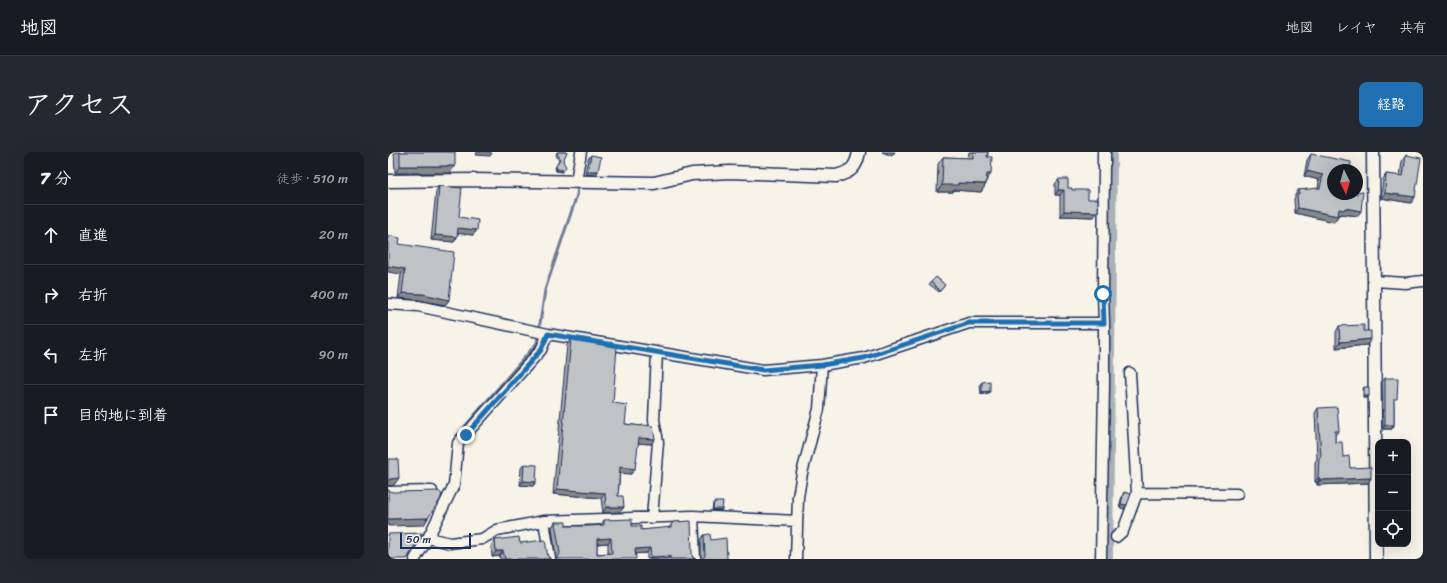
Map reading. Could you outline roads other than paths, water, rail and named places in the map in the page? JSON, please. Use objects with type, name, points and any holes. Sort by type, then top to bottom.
[{"type":"street","points":[[576,181],[581,152]]},
{"type":"street","points":[[388,181],[472,180],[654,183],[692,174],[730,172],[836,176],[847,173],[853,168],[858,152]]},
{"type":"street","points":[[1373,152],[1376,559]]},
{"type":"street","points":[[1101,559],[1104,323],[1104,158]]},
{"type":"street","points":[[1375,281],[1423,281]]},
{"type":"street","points":[[388,304],[418,306],[548,334],[763,370],[822,365],[864,358],[969,323],[1104,323]]},
{"type":"street","points":[[415,559],[428,538],[454,485],[458,443],[541,350],[548,334]]},
{"type":"street","points":[[652,518],[658,442],[654,420],[657,352]]},
{"type":"street","points":[[796,559],[798,497],[802,473],[819,409],[822,365]]},
{"type":"street","points":[[1116,537],[1123,530],[1137,493],[1130,373]]},
{"type":"street","points":[[388,492],[435,491],[447,500]]},
{"type":"street","points":[[1137,493],[1237,494]]},
{"type":"street","points":[[428,538],[450,542],[482,539],[497,530],[544,521],[693,516],[797,521]]},
{"type":"street","points":[[693,516],[695,559]]},
{"type":"street","points":[[544,521],[550,559]]},
{"type":"waterway","points":[[1108,559],[1112,152]]},
{"type":"waterway","points":[[454,443],[455,438],[537,343],[545,290],[577,195],[578,185]]},
{"type":"waterway","points":[[417,546],[425,532]]}]
